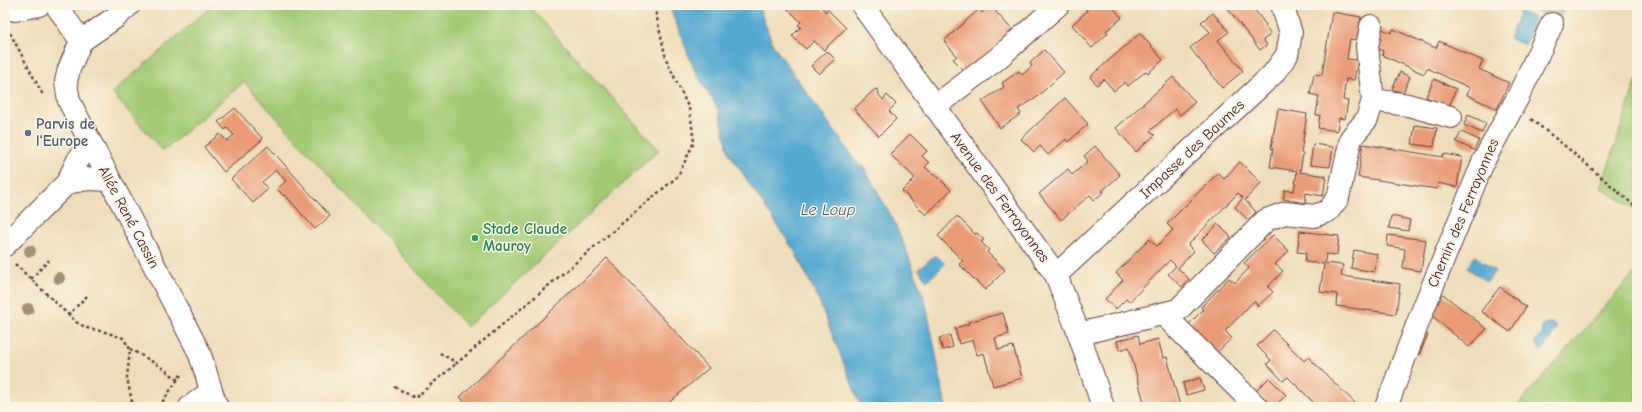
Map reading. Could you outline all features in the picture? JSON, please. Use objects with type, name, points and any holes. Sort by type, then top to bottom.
[{"type":"street","points":[[5,7],[15,10],[39,5]]},
{"type":"street","points":[[56,5],[81,42],[116,17],[129,5]]},
{"type":"street","name":"Avenue des Ferrayonnes","points":[[862,5],[1056,275],[1079,334],[1103,407]]},
{"type":"street","points":[[934,107],[998,59],[1058,5]]},
{"type":"street","name":"Impasse des Baumes","points":[[1056,275],[1272,74],[1287,54],[1291,33],[1282,5]]},
{"type":"street","name":"Chemin des Ferrayonnes","points":[[1386,407],[1422,312],[1484,160],[1513,105],[1552,24]]},
{"type":"street","points":[[1079,334],[1178,310],[1266,220],[1285,213],[1314,216],[1328,212],[1338,198],[1351,138],[1367,119],[1373,100],[1367,47],[1372,26]]},
{"type":"street","name":"Allée René Cassin","points":[[81,42],[69,69],[66,82],[69,101],[198,350],[214,399]]},
{"type":"street","points":[[1373,100],[1408,105],[1451,118]]},
{"type":"street","points":[[8,252],[67,183],[78,160],[91,144]]},
{"type":"street","points":[[67,183],[88,179],[109,180]]},
{"type":"street","points":[[1163,314],[1257,407]]},
{"type":"street","points":[[190,407],[214,399]]},
{"type":"path","points":[[396,387],[415,398],[678,176],[694,142],[690,110],[666,59],[654,5]]},
{"type":"path","points":[[1513,105],[1570,150],[1637,208]]},
{"type":"path","points":[[8,252],[31,279],[76,322],[87,328],[123,338],[130,348],[156,365],[165,369],[178,380]]},
{"type":"path","points":[[31,279],[49,260]]},
{"type":"path","points":[[68,315],[87,296]]},
{"type":"path","points":[[130,348],[127,378],[133,407]]},
{"type":"path","points":[[440,353],[457,363]]},
{"type":"green space","name":"Stade Claude Mauroy","points":[[213,5],[528,5],[659,150],[467,327],[244,82],[163,151],[112,93]]},
{"type":"green space","points":[[1520,5],[1567,5],[1558,20]]},
{"type":"green space","points":[[1637,79],[1637,210],[1601,188]]},
{"type":"green space","points":[[1637,270],[1637,407],[1516,407]]},
{"type":"water","name":"Le Loup","points":[[669,5],[758,5],[773,45],[860,167],[863,166],[893,219],[926,304],[946,407],[861,407],[817,296],[795,252],[729,153],[719,111],[694,69]]},
{"type":"water","points":[[1520,12],[1536,18],[1525,45],[1509,38]]},
{"type":"water","points":[[936,255],[945,264],[927,281],[918,269]]},
{"type":"water","points":[[1475,256],[1495,271],[1487,282],[1467,268]]},
{"type":"water","points":[[1549,323],[1554,324],[1557,327],[1543,350],[1541,350],[1535,342],[1536,339],[1542,336],[1542,327]]},
{"type":"building","points":[[784,5],[819,5],[826,12],[827,9],[846,28],[824,50],[814,41],[806,49],[792,36],[801,27],[798,25],[801,22]]},
{"type":"building","points":[[990,5],[1014,32],[967,73],[953,59],[957,56],[944,41],[979,9],[982,13]]},
{"type":"building","points":[[1088,5],[1111,5],[1122,18],[1106,31],[1108,33],[1092,48],[1072,25],[1087,11],[1085,8]]},
{"type":"building","points":[[1225,5],[1251,5],[1271,34],[1263,40],[1267,45],[1260,50]]},
{"type":"building","points":[[1332,12],[1361,17],[1357,40],[1350,39],[1347,59],[1358,60],[1354,80],[1346,79],[1343,100],[1348,101],[1345,119],[1339,118],[1337,131],[1318,128],[1320,115],[1316,115],[1319,96],[1310,94],[1314,74],[1322,75]]},
{"type":"building","points":[[1213,13],[1229,32],[1218,40],[1243,71],[1222,88],[1190,48],[1210,32],[1201,22]]},
{"type":"building","points":[[1380,28],[1391,33],[1393,29],[1436,48],[1439,41],[1483,61],[1479,69],[1509,83],[1497,109],[1467,95],[1470,88],[1427,68],[1424,74],[1382,55],[1383,51],[1373,46]]},
{"type":"building","points":[[1140,33],[1163,60],[1148,73],[1146,71],[1128,86],[1125,82],[1114,91],[1104,79],[1097,85],[1090,77]]},
{"type":"building","points":[[1044,50],[1064,72],[1036,98],[1018,109],[1021,114],[1000,128],[982,101],[1004,87],[1002,83],[1019,71],[1022,75],[1032,66],[1030,63]]},
{"type":"building","points":[[827,51],[835,59],[819,74],[811,66]]},
{"type":"building","points":[[1400,72],[1410,77],[1403,93],[1392,89]]},
{"type":"building","points":[[1173,77],[1195,102],[1180,115],[1175,109],[1150,131],[1155,135],[1136,152],[1116,128]]},
{"type":"building","points":[[1434,79],[1456,89],[1449,107],[1426,97]]},
{"type":"building","points":[[878,89],[879,95],[883,100],[887,95],[896,104],[889,111],[896,119],[879,136],[854,109],[874,90]]},
{"type":"building","points":[[1065,98],[1088,124],[1068,142],[1066,139],[1048,155],[1040,146],[1034,152],[1021,139]]},
{"type":"building","points":[[235,108],[263,139],[224,172],[204,147],[220,134],[227,141],[234,135],[227,128],[225,130],[218,122]]},
{"type":"building","points":[[1278,109],[1307,114],[1301,153],[1303,154],[1300,172],[1326,176],[1323,196],[1306,193],[1305,203],[1283,199],[1285,190],[1294,191],[1297,171],[1270,167],[1273,148],[1271,148]]},
{"type":"building","points":[[1468,115],[1486,123],[1482,133],[1464,125]]},
{"type":"building","points":[[1415,125],[1437,128],[1434,147],[1412,144]]},
{"type":"building","points":[[1461,132],[1479,140],[1474,150],[1456,142]]},
{"type":"building","points":[[910,134],[927,151],[922,156],[929,163],[925,167],[933,174],[934,173],[951,190],[926,215],[902,191],[915,178],[890,154]]},
{"type":"building","points":[[1313,144],[1333,147],[1330,167],[1310,165]]},
{"type":"building","points":[[1363,144],[1443,157],[1443,154],[1462,157],[1457,187],[1438,183],[1437,189],[1358,177]]},
{"type":"building","points":[[268,146],[330,216],[315,229],[285,195],[284,196],[277,189],[286,181],[276,170],[262,182],[268,189],[253,203],[231,179]]},
{"type":"building","points":[[1095,146],[1120,175],[1094,200],[1090,195],[1061,220],[1039,194],[1068,169],[1072,175],[1088,161],[1084,156]]},
{"type":"building","points":[[1240,162],[1261,183],[1245,200],[1256,212],[1248,220],[1235,207],[1243,198],[1238,193],[1188,245],[1194,251],[1178,268],[1189,279],[1182,287],[1168,274],[1176,266],[1170,260],[1129,302],[1126,299],[1116,309],[1105,299],[1123,280],[1116,273],[1149,239],[1157,246],[1173,230],[1167,224],[1218,173],[1224,179]]},
{"type":"building","points":[[957,216],[975,234],[977,233],[984,240],[981,242],[989,250],[987,252],[1005,270],[985,290],[959,264],[963,261],[938,236]]},
{"type":"building","points":[[1391,216],[1410,220],[1408,231],[1389,228]]},
{"type":"building","points":[[1218,224],[1231,237],[1214,253],[1202,240]]},
{"type":"building","points":[[1300,231],[1339,236],[1337,255],[1326,254],[1325,263],[1343,265],[1341,276],[1400,284],[1396,314],[1336,306],[1337,294],[1320,292],[1324,264],[1305,262],[1306,253],[1297,252]]},
{"type":"building","points":[[1273,235],[1289,251],[1275,264],[1283,271],[1268,287],[1273,292],[1258,306],[1254,301],[1225,331],[1232,338],[1216,353],[1188,325],[1203,310],[1201,307],[1229,278],[1235,283],[1249,268],[1244,263]]},
{"type":"building","points":[[1388,235],[1426,240],[1421,271],[1403,268],[1405,249],[1387,246]]},
{"type":"building","points":[[1354,250],[1377,254],[1374,272],[1351,268]]},
{"type":"building","points":[[607,258],[709,368],[664,407],[469,407],[460,397]]},
{"type":"building","points":[[1500,287],[1526,307],[1510,332],[1481,311]]},
{"type":"building","points":[[1439,291],[1487,329],[1469,347],[1429,313]]},
{"type":"building","points":[[1003,313],[1009,334],[995,338],[998,350],[1013,346],[1022,378],[993,386],[984,353],[977,355],[973,340],[959,344],[955,328],[969,324],[968,322]]},
{"type":"building","points":[[1273,330],[1304,361],[1308,357],[1359,407],[1318,407],[1288,377],[1283,381],[1267,364],[1271,360],[1257,346]]},
{"type":"building","points":[[1421,331],[1428,335],[1419,355],[1412,352]]},
{"type":"building","points":[[950,335],[953,347],[943,350],[939,338]]},
{"type":"building","points":[[1138,335],[1140,344],[1158,339],[1163,358],[1167,357],[1180,406],[1190,403],[1191,407],[1157,407],[1156,403],[1145,406],[1129,347],[1119,350],[1117,341]]},
{"type":"building","points":[[1200,378],[1204,390],[1186,395],[1183,383]]},
{"type":"building","points":[[1269,378],[1286,395],[1274,407],[1272,407],[1256,391]]},
{"type":"place","name":"Parvis de l'Europe","points":[[28,133]]},
{"type":"place","name":"Stade Claude Mauroy","points":[[475,238]]}]
